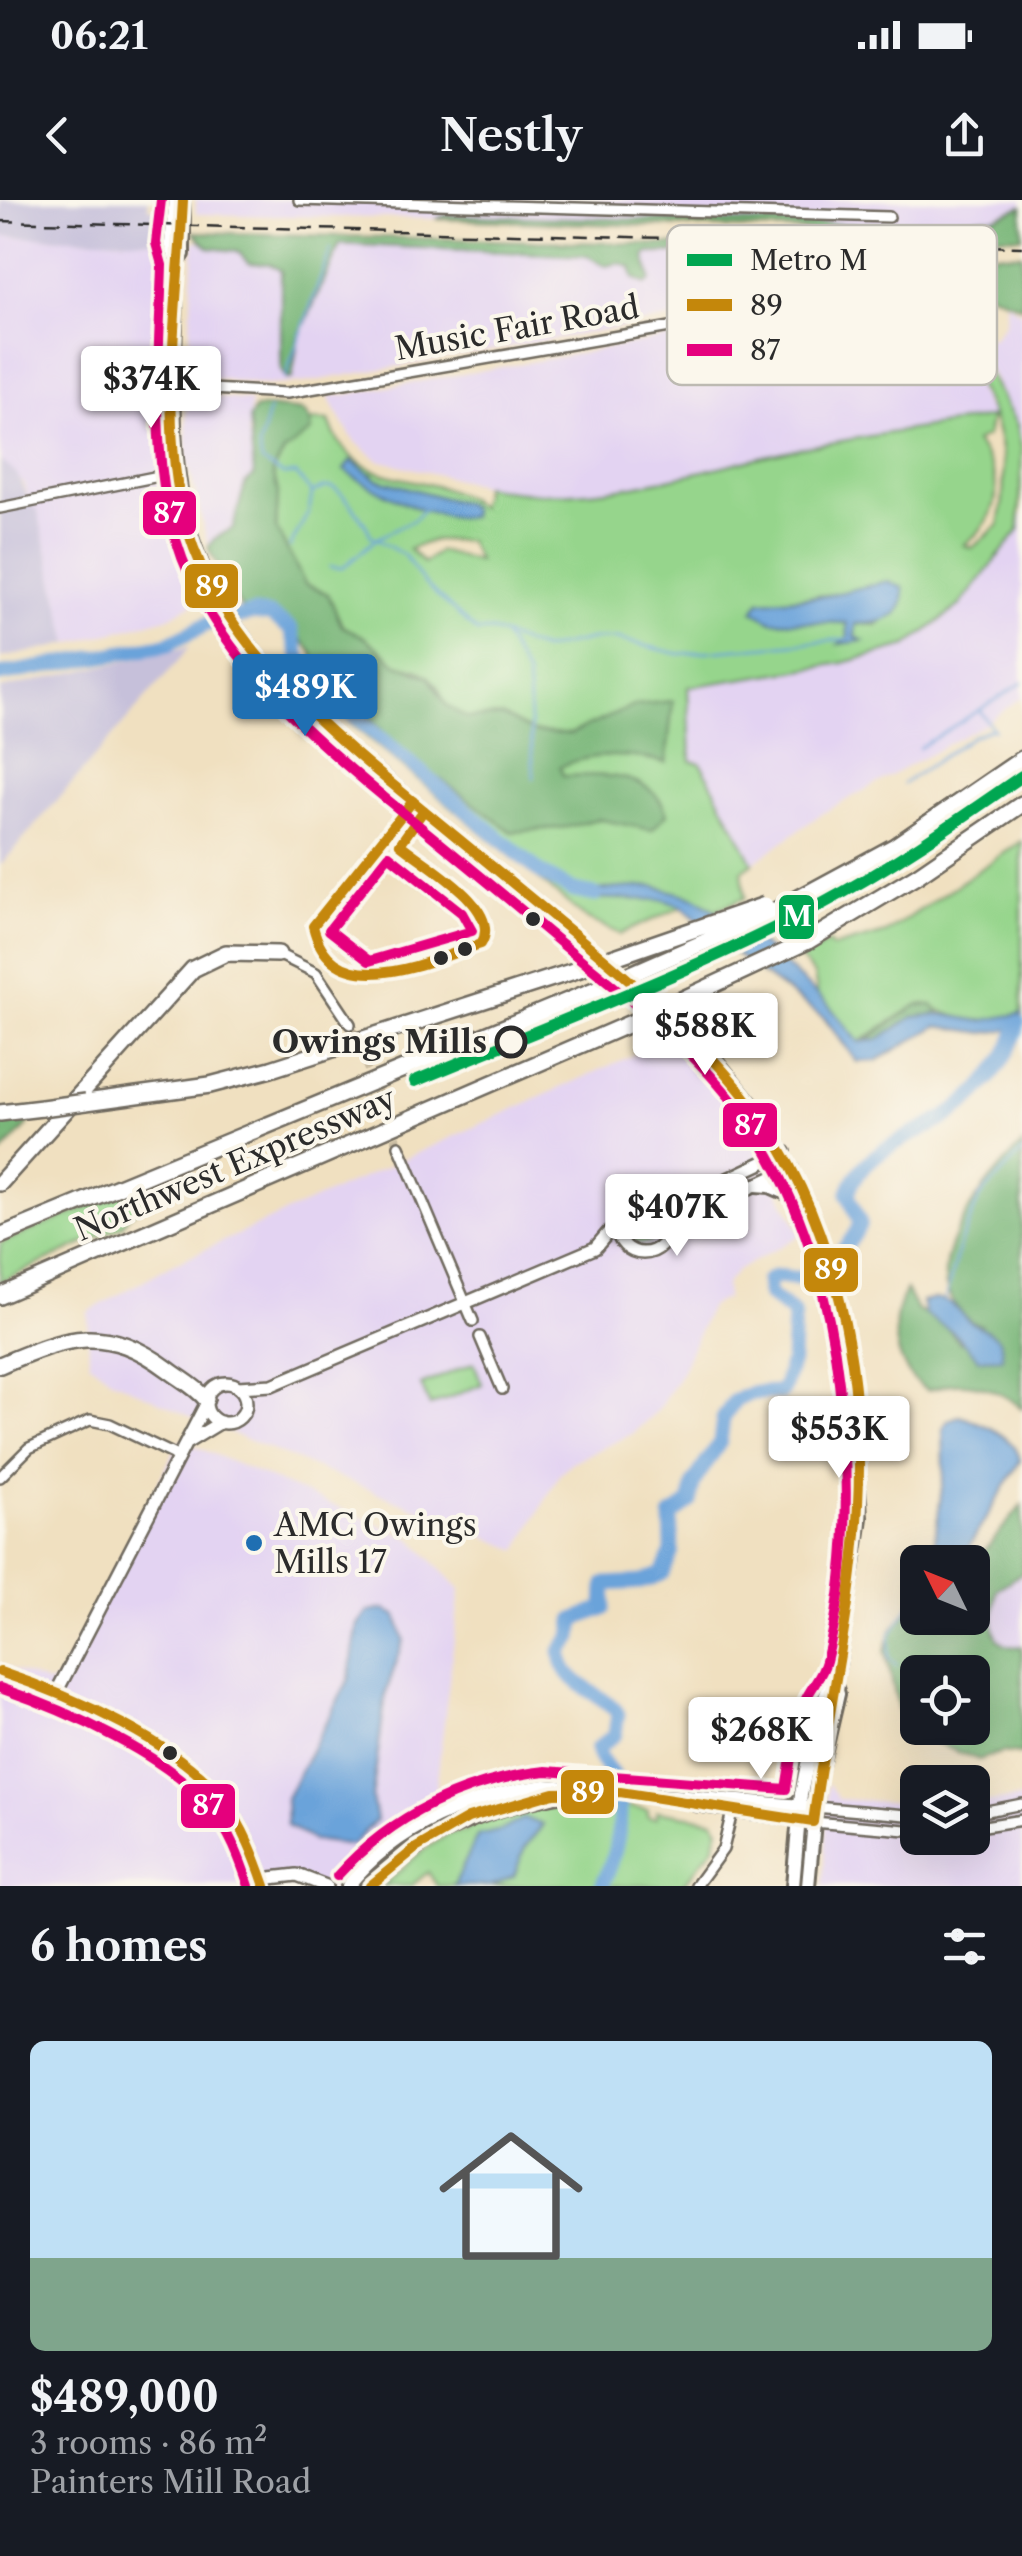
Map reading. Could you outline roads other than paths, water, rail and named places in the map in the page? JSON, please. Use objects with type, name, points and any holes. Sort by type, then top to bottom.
[{"type":"highway","name":"Northwest Expressway","points":[[0,1236],[599,988],[853,869],[1022,758]]},
{"type":"highway","name":"Northwest Expressway","points":[[0,1296],[638,1020],[808,940],[918,875],[1022,804]]},
{"type":"highway","points":[[0,1113],[210,1085],[271,1069],[769,908]]},
{"type":"highway","points":[[0,1183],[192,969],[226,953],[278,954]]},
{"type":"highway","points":[[0,1366],[42,1348],[80,1340],[115,1339],[152,1356],[206,1403]]},
{"type":"main road","points":[[180,200],[172,243],[177,263],[174,473],[194,552],[219,603],[240,634],[327,730],[681,1022],[737,1083],[784,1152],[807,1202],[832,1279],[852,1369],[860,1468],[855,1575],[834,1682],[817,1716],[798,1812],[793,1886]]},
{"type":"main road","points":[[756,1186],[770,1186],[807,1202]]},
{"type":"main road","points":[[808,1886],[815,1807],[838,1694],[834,1682]]},
{"type":"main road","points":[[348,1886],[393,1844],[456,1808],[520,1789],[545,1786],[798,1812],[813,1822]]},
{"type":"main road","points":[[370,1886],[401,1857],[460,1822],[502,1806],[582,1790]]},
{"type":"main road","points":[[674,1799],[732,1812],[798,1812],[815,1807]]},
{"type":"street","points":[[298,200],[889,217]]},
{"type":"street","name":"Music Fair Road","points":[[173,387],[286,393],[667,328]]},
{"type":"street","points":[[0,508],[174,473]]},
{"type":"street","points":[[278,954],[316,973],[350,1024]]},
{"type":"street","points":[[399,1146],[473,1321]]},
{"type":"street","points":[[238,1387],[272,1384],[466,1304],[595,1248],[635,1202],[684,1200],[784,1152]]},
{"type":"street","points":[[595,1248],[650,1252],[694,1214],[792,1168]]},
{"type":"street","points":[[654,1204],[666,1215],[669,1232]]},
{"type":"street","points":[[618,1221],[620,1239],[630,1250]]},
{"type":"street","points":[[480,1337],[502,1389]]},
{"type":"street","points":[[56,1693],[216,1385],[229,1382],[238,1387],[245,1395],[246,1409]]},
{"type":"street","points":[[181,1450],[221,1422],[238,1420],[272,1384]]},
{"type":"street","points":[[206,1403],[212,1418],[221,1422]]},
{"type":"street","points":[[0,1478],[28,1448],[90,1420],[181,1450]]},
{"type":"street","points":[[0,1672],[56,1693],[190,1765],[229,1806],[255,1850],[263,1882],[289,1875]]},
{"type":"street","points":[[990,1810],[1022,1804]]},
{"type":"street","points":[[815,1807],[900,1814]]},
{"type":"street","points":[[696,1886],[723,1849],[732,1812]]},
{"type":"street","points":[[990,1825],[1022,1820]]},
{"type":"street","points":[[813,1822],[900,1829]]},
{"type":"street","points":[[255,1850],[289,1875],[326,1886]]},
{"type":"water","points":[[351,460],[376,479],[466,504],[472,509],[471,517],[441,515],[387,495],[344,470]]},
{"type":"water","points":[[888,581],[903,588],[901,607],[883,621],[856,624],[855,636],[863,641],[839,644],[848,637],[847,623],[772,621],[753,611],[760,601],[826,596]]},
{"type":"water","points":[[654,886],[696,898],[759,942],[827,1003],[859,1042],[877,1040],[913,1017],[940,1014],[981,1021],[1022,1013],[1022,1028],[984,1033],[937,1026],[876,1061],[857,1062],[824,1018],[744,961],[681,906],[664,900],[580,898],[574,891]]},
{"type":"water","points":[[935,1299],[950,1304],[997,1337],[1002,1358],[979,1359],[953,1332],[925,1315],[922,1302]]},
{"type":"water","points":[[959,1416],[987,1426],[1012,1444],[1020,1461],[970,1545],[934,1545],[944,1472],[943,1429],[948,1420]]},
{"type":"water","points":[[384,1609],[397,1616],[404,1640],[386,1692],[372,1798],[376,1820],[352,1845],[312,1840],[287,1825],[286,1798],[349,1679],[358,1624],[368,1612]]},
{"type":"water","points":[[524,1818],[543,1825],[525,1847],[514,1876],[491,1886],[454,1886],[477,1836],[502,1830]]},
{"type":"waterway","points":[[285,378],[331,249]]},
{"type":"waterway","points":[[269,410],[259,447],[262,462],[284,475],[296,474],[312,493],[328,487],[340,492],[371,536],[404,555],[424,583],[477,632],[492,631],[543,650],[593,639],[617,639],[679,654],[848,639]]},
{"type":"waterway","points":[[290,547],[309,511],[312,494]]},
{"type":"waterway","points":[[330,567],[343,568],[376,539],[415,519],[425,507]]},
{"type":"waterway","points":[[0,675],[168,644],[207,624],[254,613],[270,615],[291,629],[305,675],[541,873],[574,891],[595,895]]},
{"type":"waterway","points":[[504,636],[527,676],[534,778]]},
{"type":"waterway","points":[[919,748],[1022,683]]},
{"type":"waterway","points":[[979,710],[994,730]]},
{"type":"waterway","points":[[903,784],[971,737],[992,728]]},
{"type":"waterway","points":[[602,1886],[615,1849],[620,1809],[617,1783],[597,1749],[615,1734],[618,1714],[576,1681],[563,1663],[561,1651],[572,1637],[574,1620],[604,1608],[605,1584],[641,1582],[662,1574],[672,1551],[671,1516],[690,1502],[694,1482],[720,1442],[723,1419],[734,1401],[752,1393],[782,1392],[792,1361],[794,1314],[769,1295],[767,1281],[778,1276],[806,1276],[825,1266],[843,1249],[860,1223],[848,1194],[864,1167],[875,1156],[968,1101],[1008,1051],[1018,1023]]},
{"type":"waterway","points":[[945,1300],[960,1243],[980,1197],[1022,1152]]},
{"type":"waterway","points":[[897,1666],[889,1658],[890,1635],[900,1620]]},
{"type":"tunnel","points":[[350,1024],[399,1146]]},
{"type":"railway","points":[[0,221],[667,238]]},
{"type":"railway","points":[[997,246],[1022,247]]},
{"type":"metro line","name":"M","points":[[415,1081],[621,997],[773,929],[874,875],[1022,776]]},
{"type":"place","name":"Owings Mills","points":[[511,1042]]},
{"type":"place","name":"AMC Owings Mills 17","points":[[254,1543]]}]
